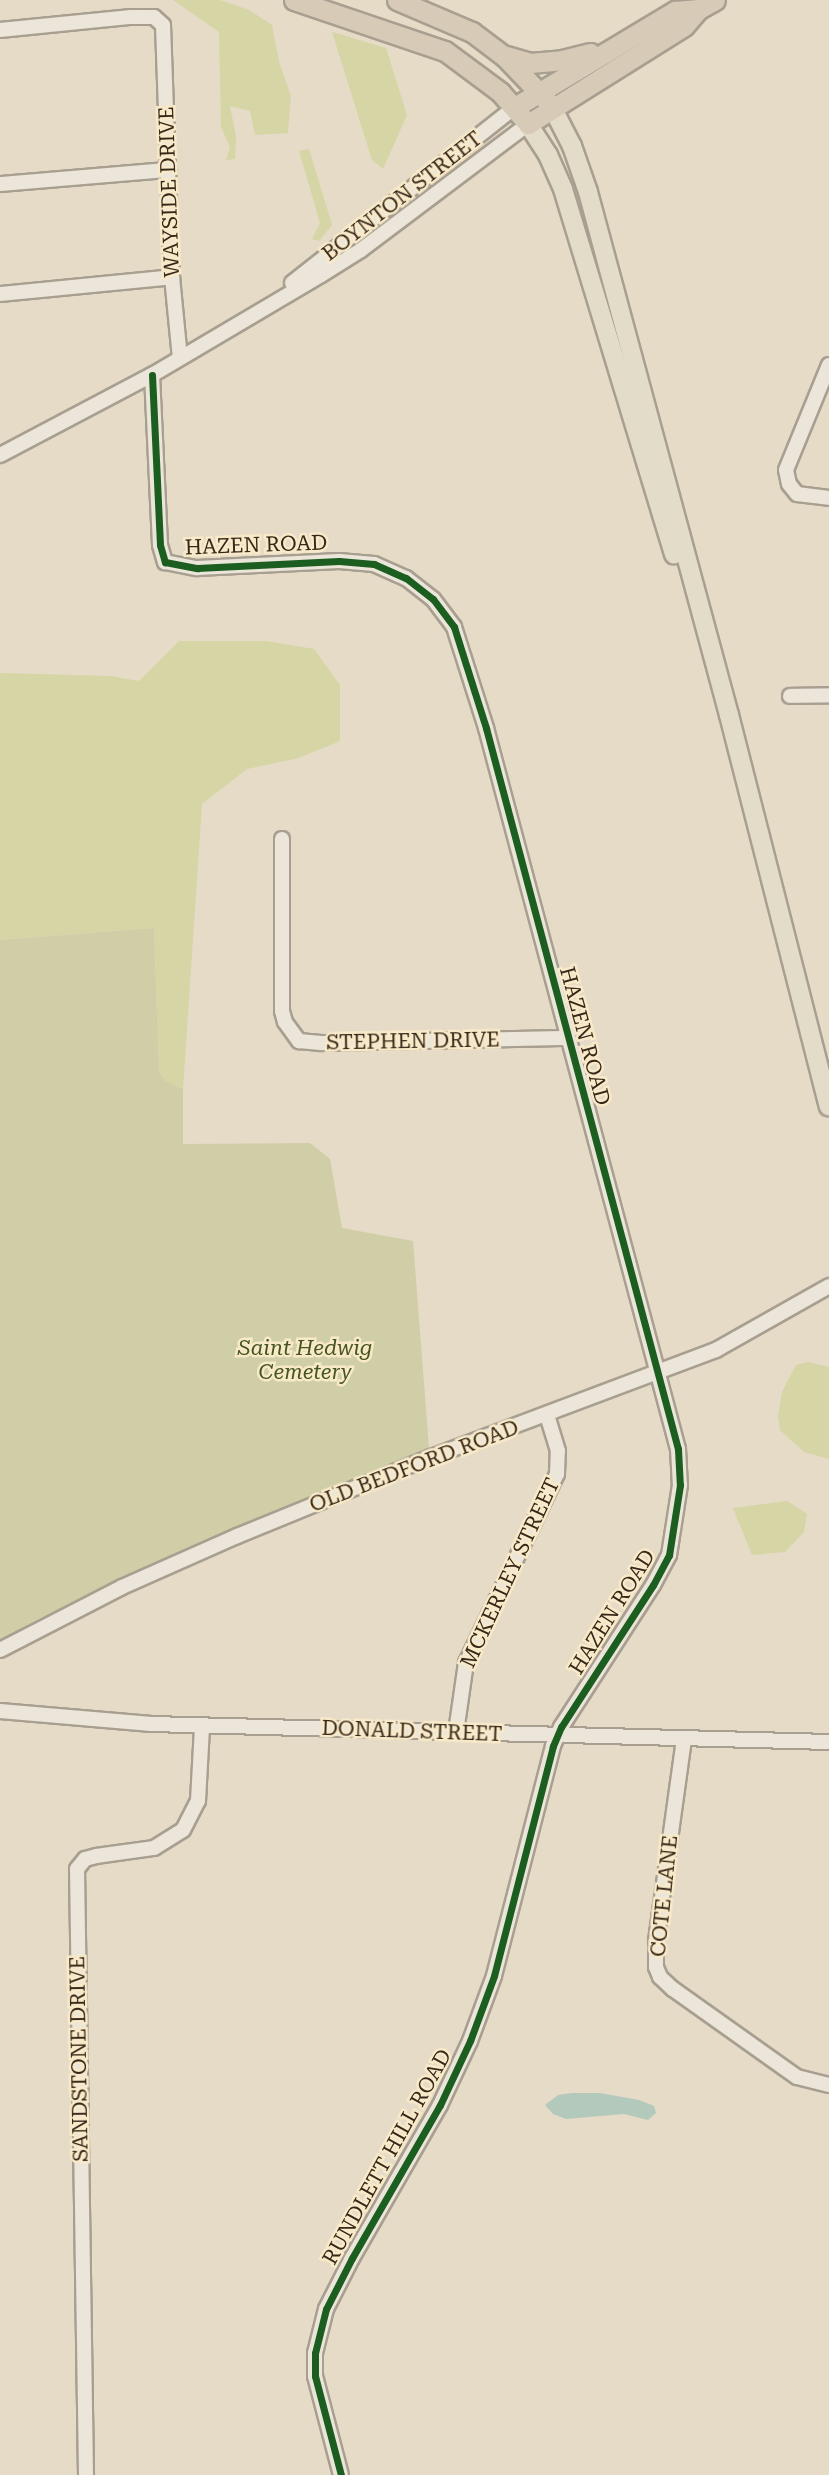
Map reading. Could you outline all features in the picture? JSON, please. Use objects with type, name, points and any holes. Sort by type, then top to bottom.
[{"type":"highway","points":[[294,0],[445,51],[474,70],[515,107],[528,124],[684,26],[707,4]]},
{"type":"highway","points":[[397,0],[472,32],[504,56],[552,108]]},
{"type":"highway","name":"BOYNTON STREET","points":[[515,107],[675,11],[707,4]]},
{"type":"highway","points":[[504,56],[530,63],[608,49]]},
{"type":"main road","points":[[552,108],[572,146],[588,192],[726,702],[734,745],[829,1106]]},
{"type":"main road","points":[[528,124],[548,155],[563,190],[721,712],[734,745]]},
{"type":"street","name":"WAYSIDE DRIVE","points":[[0,30],[131,17],[154,18],[163,25],[172,277],[180,358]]},
{"type":"street","name":"BOYNTON STREET","points":[[267,305],[515,107]]},
{"type":"street","name":"BOYNTON STREET","points":[[0,455],[152,375],[361,250],[528,124]]},
{"type":"street","points":[[0,184],[168,170]]},
{"type":"street","points":[[0,294],[172,277]]},
{"type":"street","points":[[829,365],[786,470],[789,484],[797,494],[829,498]]},
{"type":"street","name":"HAZEN ROAD","points":[[152,375],[160,545],[165,562],[197,568],[339,561],[373,565],[405,578],[433,599],[454,627],[467,660],[678,1449],[680,1485],[669,1555],[653,1585],[558,1735]]},
{"type":"street","points":[[790,696],[829,695]]},
{"type":"street","name":"STEPHEN DRIVE","points":[[282,839],[282,1011],[285,1022],[299,1041],[321,1043],[567,1038]]},
{"type":"street","name":"OLD BEDFORD ROAD","points":[[0,1650],[122,1587],[237,1536],[431,1457],[657,1375],[739,1339],[829,1286]]},
{"type":"street","name":"MCKERLEY STREET","points":[[456,1731],[466,1663],[557,1474],[558,1451],[547,1415]]},
{"type":"street","name":"DONALD STREET","points":[[0,1711],[116,1722],[202,1726],[828,1743]]},
{"type":"street","name":"SANDSTONE DRIVE","points":[[86,2475],[77,1869],[85,1859],[96,1856],[154,1849],[183,1830],[195,1812],[198,1800],[202,1726]]},
{"type":"street","name":"RUNDLETT HILL ROAD","points":[[341,2475],[315,2376],[315,2353],[323,2320],[341,2278],[440,2105],[470,2041],[494,1976],[558,1735]]},
{"type":"street","name":"COTE LANE","points":[[684,1738],[656,1942],[656,1967],[660,1976],[695,2006],[797,2077],[829,2085]]},
{"type":"green space","points":[[173,0],[220,0],[249,10],[272,25],[279,62],[291,96],[288,133],[255,135],[250,111],[230,106],[236,137],[235,159],[226,160],[230,147],[221,127],[219,32]]},
{"type":"green space","points":[[332,32],[386,48],[407,115],[383,169],[372,160]]},
{"type":"green space","points":[[309,149],[332,225],[319,241],[312,239],[320,223],[299,151]]},
{"type":"green space","points":[[179,641],[266,641],[314,649],[340,685],[340,741],[299,758],[247,769],[202,804],[183,1089],[166,1081],[159,1072],[154,928],[0,940],[0,673],[110,676],[139,681]]},
{"type":"green space","name":"Saint Hedwig Cemetery","points":[[154,928],[159,1072],[166,1081],[183,1089],[183,1144],[310,1143],[330,1159],[342,1228],[413,1241],[429,1448],[178,1554],[40,1618],[0,1641],[0,940]]},
{"type":"green space","points":[[808,1362],[829,1367],[829,1459],[804,1452],[780,1430],[778,1417],[782,1392],[796,1365]]},
{"type":"green space","points":[[787,1501],[807,1514],[804,1532],[785,1552],[752,1555],[733,1508]]},
{"type":"shaded area","points":[[600,2093],[639,2100],[654,2106],[656,2113],[648,2120],[624,2114],[566,2119],[553,2114],[545,2105],[558,2095]]},
{"type":"cycle path","points":[[152,375],[160,545],[165,562],[197,568],[339,561],[374,564],[406,578],[433,599],[454,627],[486,728],[678,1449],[680,1485],[669,1555],[653,1585],[561,1727],[553,1746],[494,1976],[470,2041],[440,2105],[352,2258],[326,2309],[315,2353],[315,2376],[341,2475]]}]
